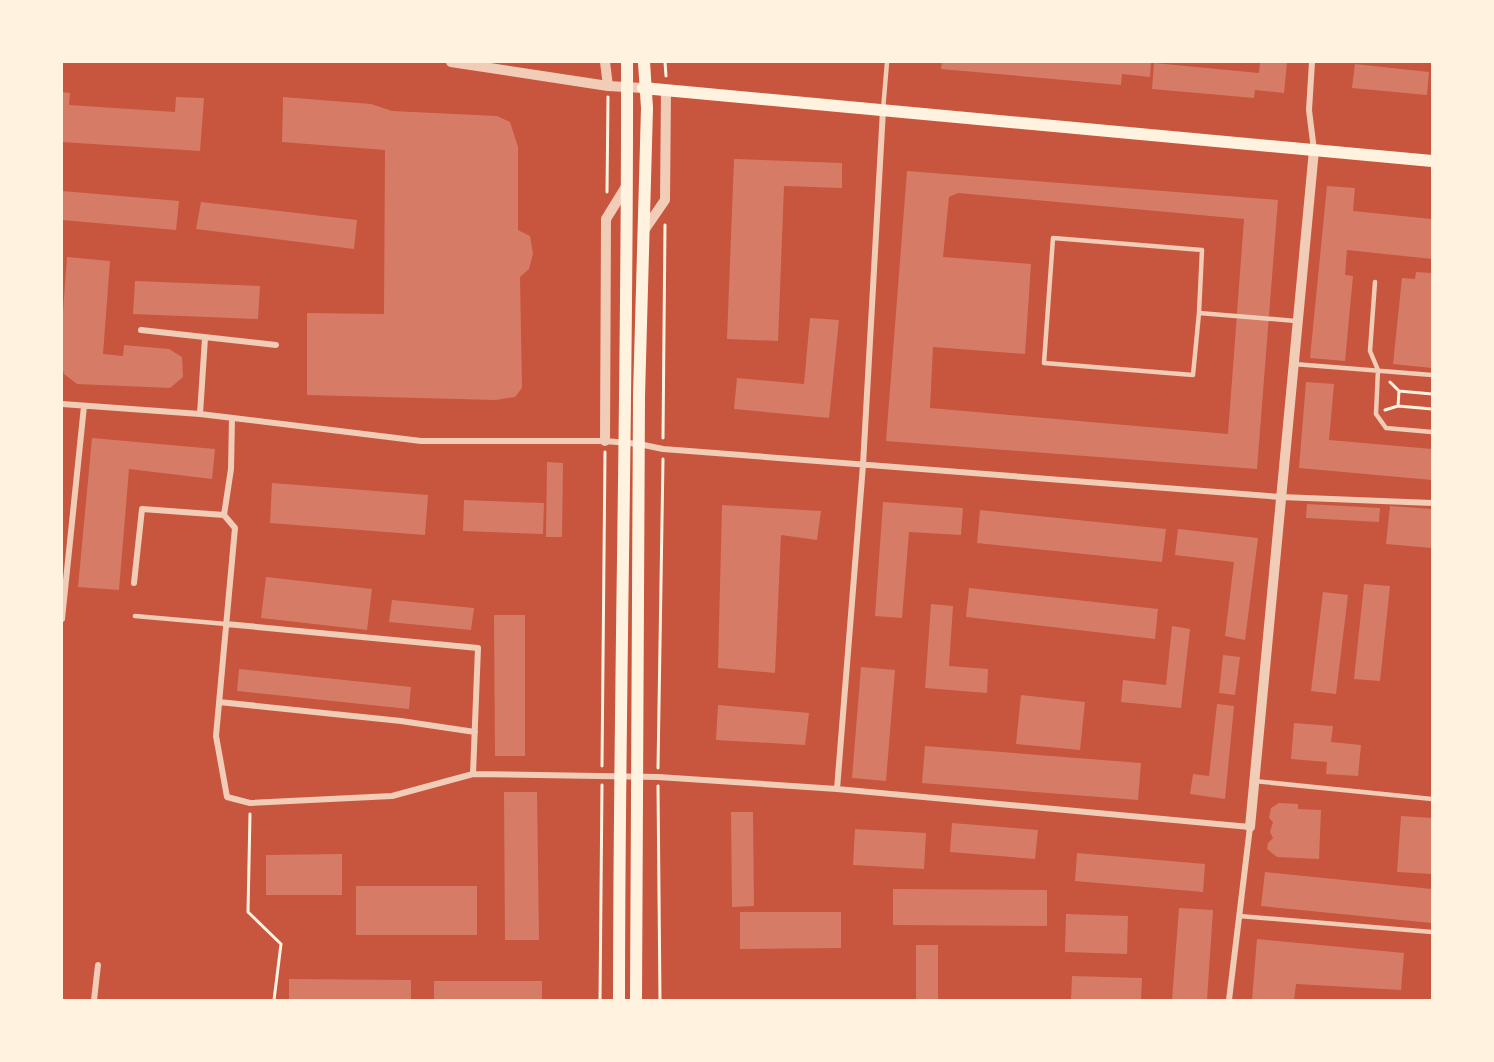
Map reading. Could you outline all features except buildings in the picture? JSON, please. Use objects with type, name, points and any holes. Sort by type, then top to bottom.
[{"type":"main road","points":[[627,62],[637,778],[636,1000]]},
{"type":"main road","points":[[619,1000],[619,778],[643,232],[647,108],[644,62]]},
{"type":"main road","points":[[644,88],[1432,161]]},
{"type":"street","points":[[451,62],[608,86],[644,88]]},
{"type":"street","points":[[605,62],[608,86]]},
{"type":"street","points":[[1229,1000],[1250,827],[1314,150],[1309,110],[1312,62]]},
{"type":"street","points":[[643,232],[665,200],[666,90]]},
{"type":"street","points":[[837,789],[863,465],[884,110]]},
{"type":"street","points":[[605,441],[606,219],[627,185]]},
{"type":"street","points":[[141,330],[276,345]]},
{"type":"street","points":[[200,414],[205,338]]},
{"type":"street","points":[[62,404],[200,414],[421,441],[605,441],[633,443],[663,450],[863,465],[1281,496],[1432,503]]},
{"type":"street","points":[[62,619],[84,406]]},
{"type":"street","points":[[224,515],[231,470],[232,418]]},
{"type":"street","points":[[134,583],[142,508],[224,515],[235,528],[216,736],[227,796],[250,803],[392,796],[473,774],[602,778],[658,777],[837,789],[1250,827]]},
{"type":"street","points":[[226,624],[478,648],[473,774]]},
{"type":"street","points":[[219,702],[401,721],[475,732]]},
{"type":"street","points":[[94,1000],[98,965]]},
{"type":"lane","points":[[884,110],[887,62]]},
{"type":"lane","points":[[1053,238],[1202,250],[1199,313],[1193,375],[1044,363],[1053,238]]},
{"type":"lane","points":[[1375,282],[1370,351],[1378,370],[1376,414],[1386,428],[1432,432]]},
{"type":"lane","points":[[1199,313],[1298,322]]},
{"type":"lane","points":[[1294,364],[1432,375]]},
{"type":"lane","points":[[135,616],[226,624]]},
{"type":"lane","points":[[1254,781],[1432,799]]},
{"type":"lane","points":[[1239,916],[1432,932]]},
{"type":"path","points":[[606,219],[608,86]]},
{"type":"path","points":[[660,1000],[658,777],[665,224]]},
{"type":"path","points":[[1432,394],[1399,391],[1398,406],[1432,409]]},
{"type":"path","points":[[600,1000],[605,441]]},
{"type":"path","points":[[250,803],[248,912],[281,944],[274,1000]]}]
